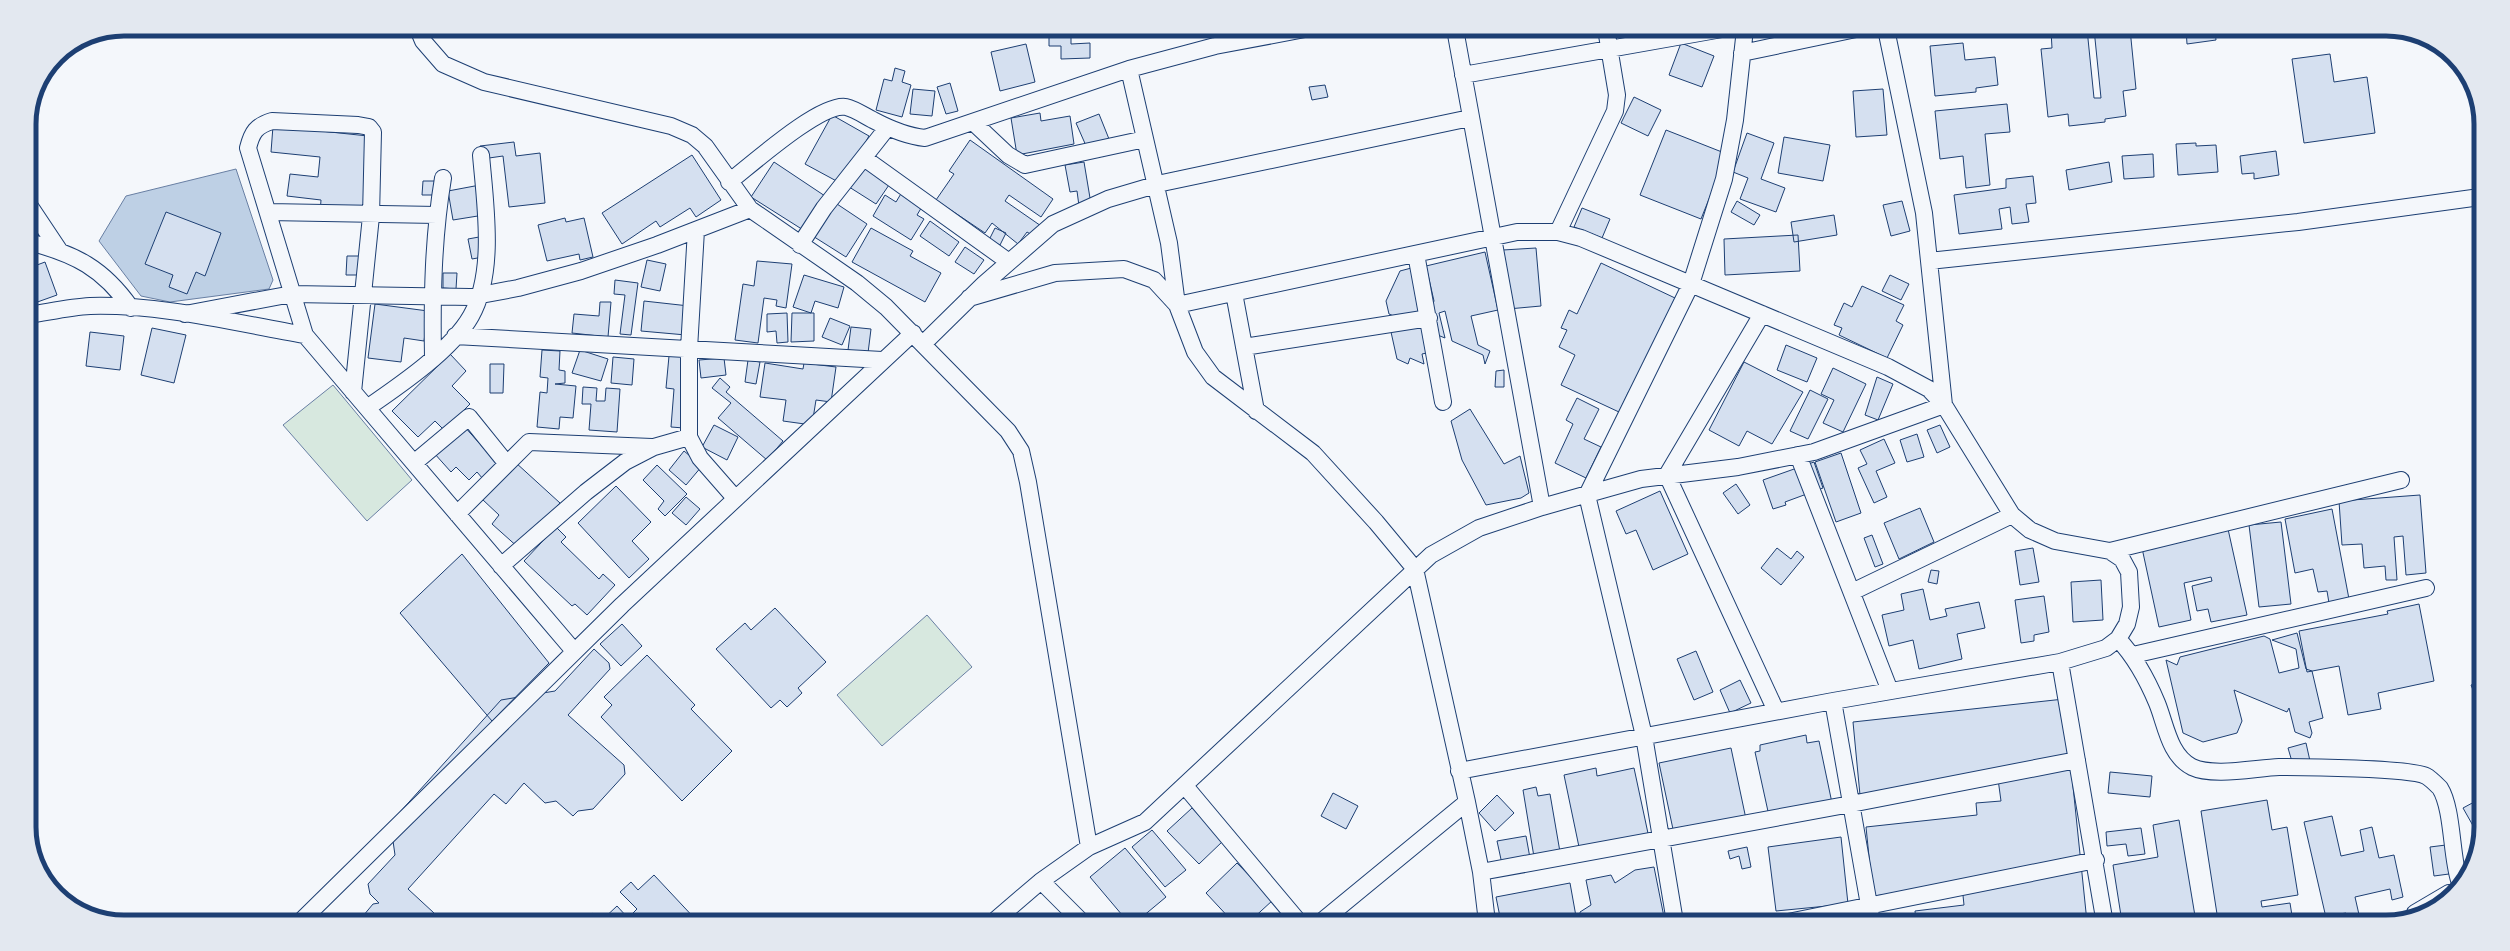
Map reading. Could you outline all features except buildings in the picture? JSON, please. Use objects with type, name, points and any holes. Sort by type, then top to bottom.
[{"type":"street","points":[[421,36],[423,41],[443,64],[484,82],[670,126],[692,135],[705,146],[729,182],[750,209],[857,283],[886,307],[1008,431],[1021,451],[1088,848]]},
{"type":"street","points":[[729,182],[795,130],[819,113],[832,107],[846,107],[887,128],[911,136],[925,138],[974,123],[1129,70],[1215,46],[1268,36]]},
{"type":"street","points":[[1456,36],[1542,507]]},
{"type":"street","points":[[1558,232],[1615,111],[1617,95],[1607,36]]},
{"type":"street","points":[[1463,75],[1681,36]]},
{"type":"street","points":[[1674,915],[1644,736],[1587,494],[1691,284],[1724,179],[1734,120],[1744,36]]},
{"type":"street","points":[[1742,53],[1823,36]]},
{"type":"street","points":[[1887,36],[1924,213],[1944,405]]},
{"type":"street","points":[[1129,70],[1174,273],[1177,305],[1195,352],[1213,377],[1313,453],[1376,522],[1416,569],[1467,802],[1480,872],[1486,915]]},
{"type":"street","points":[[307,915],[574,651],[882,360],[918,338],[969,298],[1053,224],[1108,199],[1155,185],[1470,118]]},
{"type":"street","points":[[353,392],[371,216],[374,142],[373,132],[369,127],[358,124],[272,121],[260,125],[251,133],[248,148],[305,335],[353,392],[367,408],[414,464],[574,651]]},
{"type":"street","points":[[974,123],[1008,155],[1025,165],[1145,139]]},
{"type":"street","points":[[800,245],[824,208],[887,128]]},
{"type":"street","points":[[367,408],[408,380],[455,336],[471,317],[480,295],[486,258],[481,155]]},
{"type":"street","points":[[864,158],[1009,262]]},
{"type":"street","points":[[433,358],[432,297],[437,215],[443,178]]},
{"type":"street","points":[[1929,261],[2298,222],[2474,198]]},
{"type":"street","points":[[185,314],[292,294],[432,297],[480,295],[518,288],[580,271],[696,230],[750,209]]},
{"type":"street","points":[[268,212],[371,216],[437,215]]},
{"type":"street","points":[[36,216],[59,250]]},
{"type":"street","points":[[696,230],[689,349],[689,437],[700,458],[735,498]]},
{"type":"street","points":[[1177,305],[1517,232],[1558,232],[1581,238],[1888,367],[1929,389],[1944,405],[2012,515],[2030,530],[2055,541],[2110,551],[2122,559],[2129,572],[2131,607],[2127,624],[2118,639],[2106,648],[2060,662],[1776,711],[1459,771]]},
{"type":"street","points":[[36,244],[59,250],[89,264],[118,290],[131,308]]},
{"type":"street","points":[[1416,254],[1429,318],[1443,402]]},
{"type":"street","points":[[969,298],[1055,273],[1124,269],[1154,280],[1177,305]]},
{"type":"street","points":[[1234,293],[1256,411]]},
{"type":"street","points":[[36,314],[89,306],[131,308],[185,314],[305,335]]},
{"type":"street","points":[[1667,474],[1762,314]]},
{"type":"street","points":[[1244,347],[1429,318]]},
{"type":"street","points":[[455,336],[882,360]]},
{"type":"street","points":[[1001,915],[1041,881],[1088,848],[1145,822],[1431,555],[1479,528],[1542,507],[1641,479],[1667,474],[1738,467],[1814,452],[1944,405]]},
{"type":"street","points":[[414,464],[469,417],[507,464]]},
{"type":"street","points":[[502,566],[586,492],[625,462],[654,447],[689,437]]},
{"type":"street","points":[[457,514],[529,442],[654,447]]},
{"type":"street","points":[[1798,455],[1890,691]]},
{"type":"street","points":[[1667,474],[1776,711]]},
{"type":"street","points":[[2110,551],[2402,480]]},
{"type":"street","points":[[1852,592],[2012,515]]},
{"type":"street","points":[[2133,655],[2426,588]]},
{"type":"street","points":[[2118,639],[2133,655],[2156,702],[2173,748],[2181,760],[2193,768],[2209,771],[2280,767],[2370,770],[2403,772],[2426,776],[2440,789],[2450,822],[2458,875],[2452,886]]},
{"type":"street","points":[[2060,662],[2096,860],[2104,915]]},
{"type":"street","points":[[1833,701],[1871,915]]},
{"type":"street","points":[[1480,872],[1851,804],[2077,760]]},
{"type":"street","points":[[1185,786],[1293,915]]},
{"type":"street","points":[[1330,915],[1467,802]]},
{"type":"street","points":[[1821,915],[2096,860]]},
{"type":"street","points":[[1041,881],[1075,915]]},
{"type":"shaded area","points":[[333,385],[412,480],[367,521],[283,425]]},
{"type":"shaded area","points":[[927,615],[972,667],[882,746],[837,695]]},
{"type":"water","points":[[236,169],[273,280],[269,289],[170,302],[141,296],[99,241],[126,196]]}]
